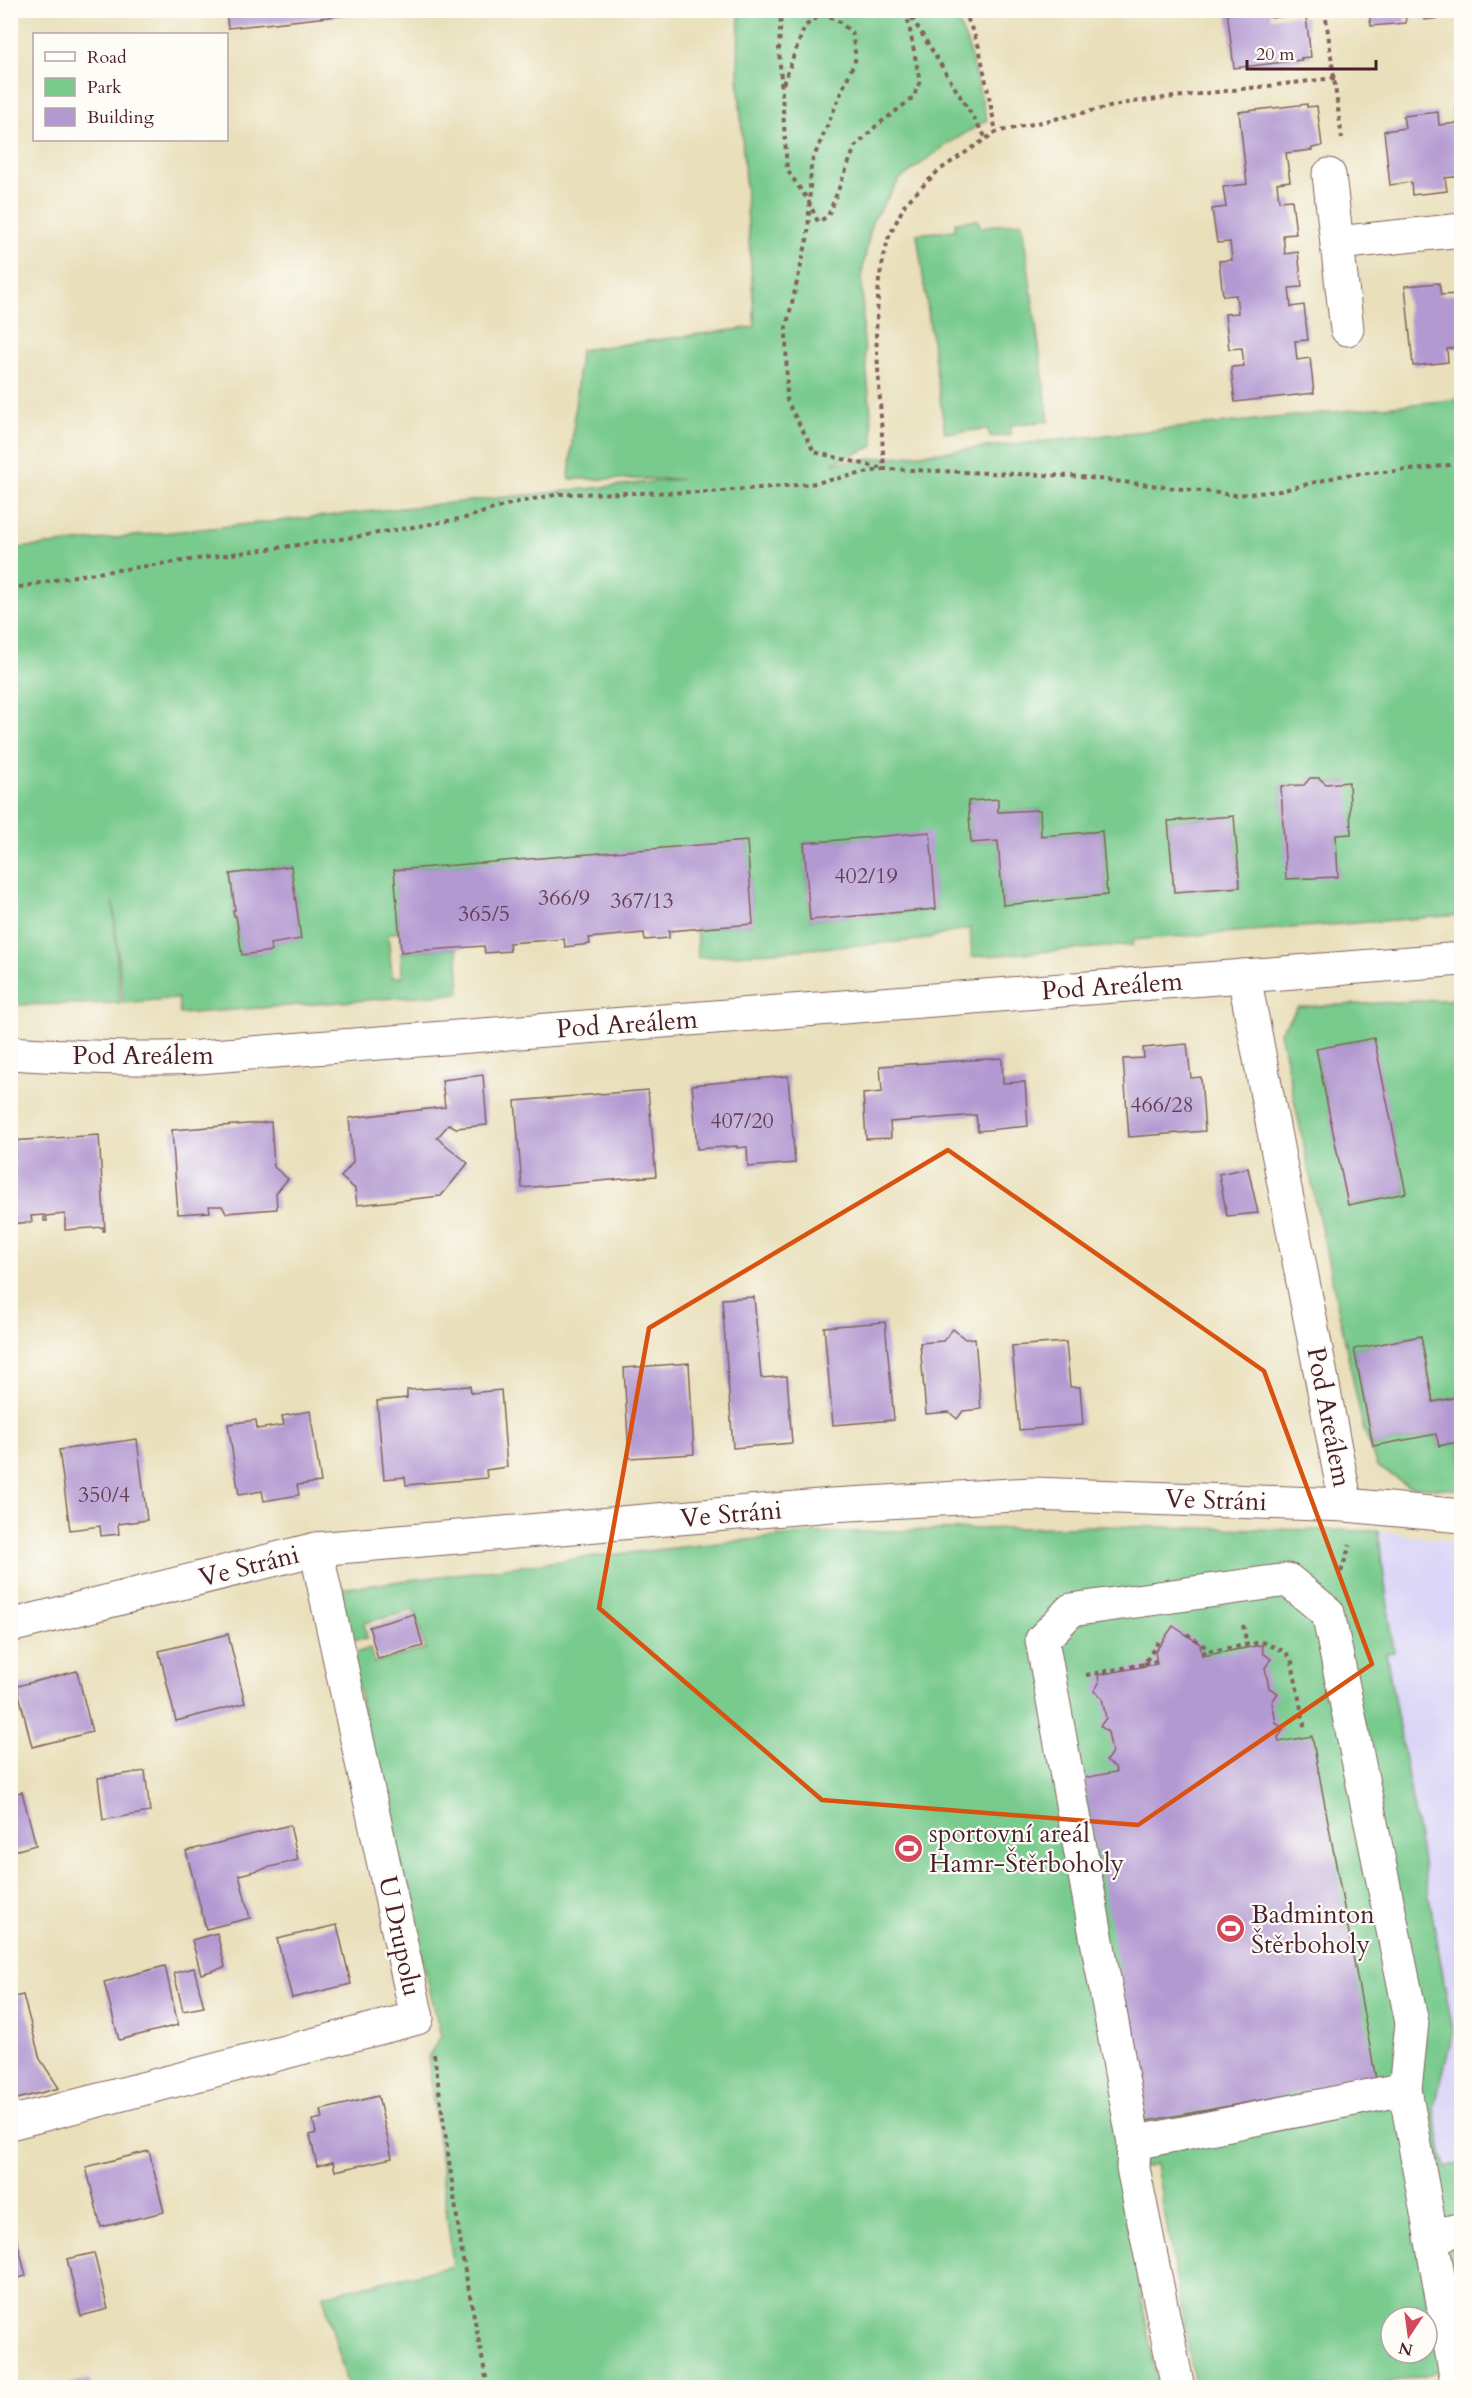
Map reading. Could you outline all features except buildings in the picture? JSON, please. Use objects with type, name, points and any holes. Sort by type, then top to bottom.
[{"type":"street","points":[[1329,175],[1347,329]]},
{"type":"street","points":[[1337,243],[1461,230]]},
{"type":"street","name":"Pod Areálem","points":[[10,1053],[141,1059],[199,1057],[1461,959]]},
{"type":"street","name":"Pod Areálem","points":[[1244,976],[1346,1505]]},
{"type":"street","name":"Ve Stráni","points":[[10,1626],[316,1549],[831,1505],[1032,1494],[1346,1505],[1461,1516]]},
{"type":"street","name":"U Drupolu","points":[[10,2123],[417,2018],[316,1549]]},
{"type":"street","points":[[1178,2388],[1133,2168],[1134,2142],[1042,1640],[1071,1610],[1288,1580],[1328,1613],[1412,2023],[1405,2089],[1446,2233],[1458,2388]]},
{"type":"street","points":[[1134,2142],[1405,2089]]},
{"type":"path","points":[[780,10],[779,49],[787,170],[808,200],[818,222],[828,216],[855,147],[876,126],[913,98],[920,82],[906,10]]},
{"type":"path","points":[[906,10],[986,138]]},
{"type":"path","points":[[964,10],[979,47],[996,132]]},
{"type":"path","points":[[1326,10],[1343,150],[1329,175]]},
{"type":"path","points":[[783,84],[805,26],[821,15],[835,18],[852,33],[856,58],[811,164],[808,236],[786,328],[787,400],[814,452],[884,469],[1072,476],[1235,495],[1280,491],[1344,474],[1422,469],[1461,463]]},
{"type":"path","points":[[884,469],[876,334],[879,279],[888,239],[905,204],[938,171],[996,132],[1132,102],[1335,78]]},
{"type":"path","points":[[10,589],[75,576],[366,535],[465,518],[513,502],[560,494],[710,492],[810,484],[884,469]]},
{"type":"path","points":[[1179,1627],[1211,1651]]},
{"type":"path","points":[[1144,1664],[1166,1630]]},
{"type":"path","points":[[1202,1653],[1262,1642],[1286,1652],[1292,1662],[1305,1730]]},
{"type":"path","points":[[1079,1676],[1156,1661]]},
{"type":"path","points":[[417,2018],[432,2042],[463,2260],[488,2388]]},
{"type":"highlighted area","points":[[948,1150],[1264,1371],[1372,1664],[1138,1825],[822,1800],[599,1608],[649,1328]]},
{"type":"shaded area","points":[[1378,1531],[1461,1543],[1462,2163],[1445,2168],[1434,2109],[1453,2032],[1386,1653],[1394,1652]]},
{"type":"green space","points":[[739,11],[954,11],[968,46],[987,120],[949,143],[899,180],[872,222],[862,272],[863,332],[874,446],[832,463],[1461,399],[1461,915],[1133,940],[1133,945],[972,957],[970,928],[920,940],[698,958],[696,929],[753,924],[747,842],[395,870],[399,932],[388,934],[392,977],[402,977],[401,952],[457,948],[460,993],[180,1014],[178,998],[123,1003],[113,901],[120,1003],[11,1005],[10,549],[681,479],[569,479],[580,350],[755,327],[738,75]],"holes":[[[1310,778],[1319,778],[1326,784],[1348,782],[1336,835],[1338,876],[1287,879],[1281,786],[1304,785]],[[997,800],[998,812],[1040,810],[1041,836],[1102,831],[1107,895],[1003,905],[998,841],[971,843],[968,801]],[[1234,816],[1240,887],[1174,892],[1168,821]],[[929,833],[936,909],[810,920],[804,843]],[[291,866],[301,939],[270,944],[271,951],[242,955],[233,910],[235,910],[230,874]]]},
{"type":"green space","points":[[978,220],[980,227],[1022,222],[1049,421],[1010,425],[1011,435],[990,437],[988,429],[945,433],[917,234],[955,230],[955,222]]},
{"type":"green space","points":[[1461,999],[1461,1396],[1433,1402],[1420,1336],[1354,1349],[1373,1446],[1436,1434],[1439,1446],[1461,1441],[1461,1490],[1408,1486],[1377,1466],[1363,1427],[1280,1032],[1298,1007]],"holes":[[[1373,1038],[1406,1193],[1349,1205],[1316,1050]]]},
{"type":"green space","name":"sportovní areál Hamr-Štěrboholy","points":[[1098,1526],[1378,1531],[1394,1652],[1386,1653],[1453,2032],[1434,2109],[1445,2168],[1461,2163],[1461,2366],[1373,2387],[1195,2387],[1156,2164],[1119,2173],[1158,2387],[348,2387],[323,2295],[453,2266],[428,2057],[441,2036],[350,1655],[370,1648],[374,1663],[426,1649],[414,1610],[364,1623],[367,1638],[347,1640],[340,1589],[582,1558],[812,1533]]},
{"type":"place","name":"sportovní areál Hamr-Štěrboholy","points":[[908,1848]]},
{"type":"place","name":"Badminton Štěrboholy","points":[[1230,1929]]}]
